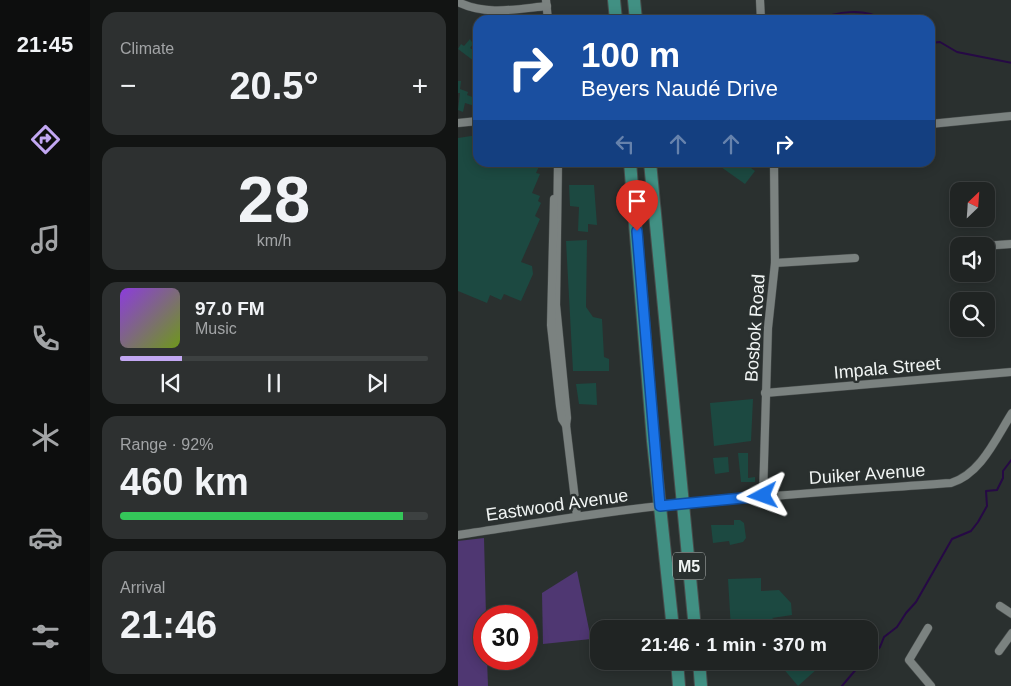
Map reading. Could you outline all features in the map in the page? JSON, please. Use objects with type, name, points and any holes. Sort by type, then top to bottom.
[{"type":"main road","points":[[614,0],[616,15]]},
{"type":"main road","points":[[634,0],[636,15]]},
{"type":"main road","name":"M5","points":[[630,167],[660,506],[672,620]]},
{"type":"main road","name":"M5","points":[[650,167],[695,620]]},
{"type":"main road","points":[[678,670],[679,686]]},
{"type":"main road","points":[[700,670],[701,686]]},
{"type":"street","points":[[760,0],[761,15]]},
{"type":"street","points":[[458,2],[476,10],[487,11],[547,3]]},
{"type":"street","points":[[935,124],[1012,116]]},
{"type":"street","points":[[458,122],[473,121]]},
{"type":"street","points":[[556,167],[551,325],[560,406],[562,419],[566,425],[577,516]]},
{"type":"street","name":"Bosbok Road","points":[[763,496],[768,328],[775,263],[774,167]]},
{"type":"street","points":[[995,245],[1012,244]]},
{"type":"street","points":[[775,263],[855,258]]},
{"type":"street","name":"Impala Street","points":[[765,393],[1012,372]]},
{"type":"street","name":"Duiker Avenue","points":[[660,506],[958,480],[974,471],[1012,413]]},
{"type":"street","name":"Eastwood Avenue","points":[[458,535],[577,516],[660,506]]},
{"type":"street","points":[[1000,606],[1012,614]]},
{"type":"street","points":[[928,628],[909,660],[931,686]]},
{"type":"street","points":[[999,651],[1012,633]]},
{"type":"shaded area","points":[[484,538],[486,605],[473,605],[473,670],[487,670],[488,686],[458,686],[458,541]]},
{"type":"shaded area","points":[[577,571],[590,639],[543,644],[542,593]]},
{"type":"building","points":[[470,39],[473,44],[470,48],[473,50],[473,60],[458,49],[461,44],[464,46]]},
{"type":"building","points":[[458,81],[461,81],[460,89],[468,92],[467,95],[473,97],[473,105],[465,103],[463,112],[458,110],[460,93],[458,93]]},
{"type":"building","points":[[473,136],[473,167],[539,167],[536,173],[540,174],[532,193],[540,196],[538,201],[541,203],[535,216],[540,219],[521,262],[532,266],[533,274],[521,301],[504,294],[501,300],[490,295],[487,303],[458,291],[458,138]]},
{"type":"building","points":[[721,167],[750,167],[755,171],[745,184]]},
{"type":"building","points":[[569,185],[594,185],[597,225],[588,224],[588,232],[578,231],[579,207],[570,206]]},
{"type":"building","points":[[587,240],[586,307],[593,317],[602,319],[604,357],[609,359],[609,371],[573,371],[566,241]]},
{"type":"building","points":[[596,383],[597,405],[579,404],[576,384]]},
{"type":"building","points":[[753,399],[751,441],[714,446],[710,403]]},
{"type":"building","points":[[738,453],[748,453],[748,478],[755,477],[755,482],[741,482]]},
{"type":"building","points":[[728,457],[729,472],[715,474],[713,458]]},
{"type":"building","points":[[734,520],[740,520],[744,523],[746,538],[743,542],[730,545],[729,541],[713,543],[711,525],[734,525]]},
{"type":"building","points":[[761,578],[761,591],[779,590],[791,603],[792,615],[772,618],[775,620],[730,620],[728,579]]},
{"type":"building","points":[[785,670],[816,670],[798,686]]},
{"type":"waterway","points":[[832,15],[850,12],[873,15]]},
{"type":"waterway","points":[[935,42],[940,42],[957,52],[1012,63]]},
{"type":"waterway","points":[[878,649],[884,637],[897,627],[916,602],[952,539],[971,531],[978,522],[987,506],[986,491],[997,490],[1003,478],[1003,471],[1012,459]]},
{"type":"waterway","points":[[842,686],[855,670]]},
{"type":"route","points":[[637,231],[653,441],[660,506],[763,496]]}]
